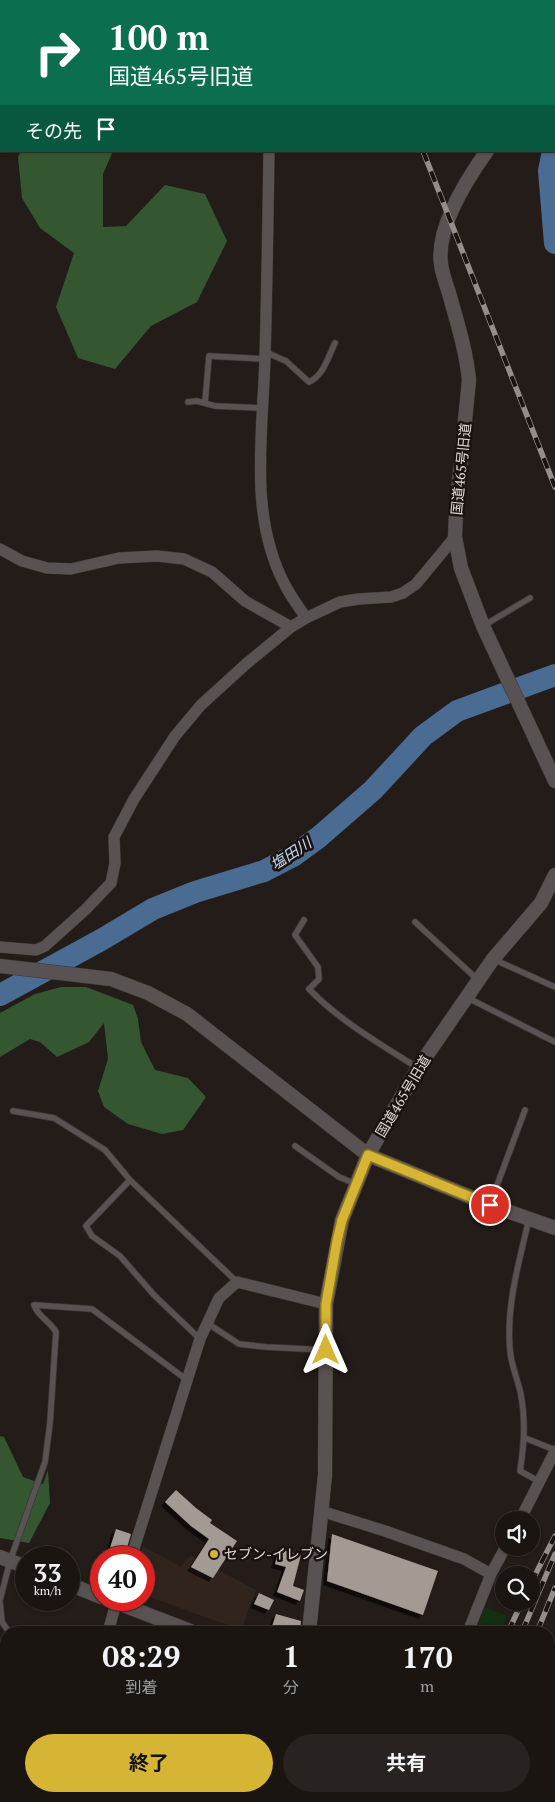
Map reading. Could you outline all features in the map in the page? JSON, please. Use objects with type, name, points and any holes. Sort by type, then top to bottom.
[{"type":"street","points":[[269,152],[260,489],[265,524],[272,553],[285,584],[306,618]]},
{"type":"street","name":"国道465号旧道","points":[[486,152],[462,190],[449,218],[442,240],[440,263],[467,359],[469,380],[455,537],[461,568],[483,626],[555,780]]},
{"type":"street","points":[[0,947],[36,950],[45,946],[85,910],[111,883],[115,863],[114,837],[134,799],[176,736],[201,704],[291,627],[306,618],[340,602],[391,597],[403,593],[416,584],[455,537]]},
{"type":"street","points":[[0,549],[22,561],[47,568],[63,569],[71,569],[120,558],[157,556],[184,559],[212,572],[245,601],[291,627]]},
{"type":"street","name":"国道465号旧道","points":[[310,1626],[325,1474],[326,1304],[342,1220],[368,1155],[418,1068],[478,980],[541,903],[555,874]]},
{"type":"street","points":[[0,966],[111,979],[148,993],[187,1014],[368,1155],[490,1205],[555,1228]]},
{"type":"street","points":[[135,1546],[200,1339],[219,1298],[237,1282],[326,1304]]},
{"type":"street","points":[[525,1511],[555,1451]]},
{"type":"street","points":[[322,1511],[385,1530],[464,1559],[491,1574]]},
{"type":"street","points":[[470,1626],[491,1574],[501,1556]]},
{"type":"street","points":[[109,1626],[113,1611]]},
{"type":"street","points":[[140,1611],[178,1626]]},
{"type":"lane","points":[[205,403],[209,356],[265,355],[286,361],[309,382],[315,379],[322,370],[335,344]]},
{"type":"lane","points":[[188,402],[197,401],[215,406],[261,408]]},
{"type":"lane","points":[[483,626],[530,598]]},
{"type":"lane","points":[[304,920],[295,935],[318,967],[319,978],[309,989],[320,1001],[357,1029],[418,1068]]},
{"type":"lane","points":[[415,922],[478,980]]},
{"type":"lane","points":[[494,959],[555,987]]},
{"type":"lane","points":[[466,997],[555,1042]]},
{"type":"lane","points":[[490,1205],[525,1110]]},
{"type":"lane","points":[[13,1111],[54,1118],[104,1150],[130,1180],[237,1282]]},
{"type":"lane","points":[[295,1146],[339,1177],[356,1184]]},
{"type":"lane","points":[[130,1180],[86,1226],[92,1236],[120,1256],[154,1294],[200,1339]]},
{"type":"lane","points":[[529,1219],[516,1271],[511,1307],[510,1351],[521,1396],[525,1438],[520,1471],[540,1482]]},
{"type":"lane","points":[[5,1626],[2,1622],[0,1602],[5,1559],[45,1462],[50,1423],[56,1332],[52,1324],[37,1313],[34,1305],[92,1309],[187,1380]]},
{"type":"lane","points":[[207,1323],[239,1344],[326,1350]]},
{"type":"lane","points":[[525,1438],[555,1451]]},
{"type":"shaded area","points":[[155,1553],[181,1567],[191,1555],[256,1590],[242,1626],[230,1626],[155,1599]]},
{"type":"green space","points":[[20,152],[113,152],[103,174],[103,227],[126,226],[165,185],[205,194],[227,241],[197,302],[151,326],[115,369],[78,358],[56,307],[74,253],[40,228],[22,198],[18,157]]},
{"type":"green space","points":[[61,987],[86,987],[133,1005],[138,1019],[141,1042],[155,1070],[188,1078],[206,1097],[183,1130],[162,1134],[128,1124],[104,1107],[98,1091],[108,1059],[104,1023],[89,1042],[57,1057],[40,1042],[30,1039],[0,1057],[0,1013],[35,994]]},
{"type":"green space","points":[[0,1436],[4,1437],[23,1477],[43,1484],[48,1470],[50,1503],[29,1543],[0,1538]]},
{"type":"green space","points":[[485,1607],[507,1616],[503,1626],[477,1626]]},
{"type":"building","points":[[176,1490],[212,1520],[210,1523],[237,1541],[213,1578],[191,1567],[209,1539],[191,1526],[165,1502]]},
{"type":"building","points":[[116,1529],[131,1534],[128,1546],[111,1546]]},
{"type":"building","points":[[332,1534],[438,1571],[423,1615],[327,1581]]},
{"type":"building","points":[[279,1549],[301,1555],[293,1586],[304,1590],[300,1601],[277,1592],[286,1567],[275,1564]]},
{"type":"building","points":[[259,1593],[274,1600],[269,1610],[254,1604]]},
{"type":"building","points":[[276,1614],[301,1621],[301,1626],[272,1626]]},
{"type":"waterway","points":[[553,152],[549,171],[555,243]]},
{"type":"waterway","name":"塩田川","points":[[0,995],[101,940],[153,909],[195,892],[264,871],[293,856],[319,837],[373,790],[423,736],[457,711],[555,675]]},
{"type":"railway","points":[[423,152],[555,487]]},
{"type":"railway","points":[[540,1566],[555,1536]]},
{"type":"railway","points":[[525,1626],[555,1554]]},
{"type":"railway","points":[[539,1626],[555,1588]]},
{"type":"railway","points":[[511,1626],[518,1611]]},
{"type":"place","name":"セブン-イレブン","points":[[214,1554]]},
{"type":"route","points":[[326,1350],[326,1304],[337,1241],[342,1220],[368,1155],[490,1205]]}]
